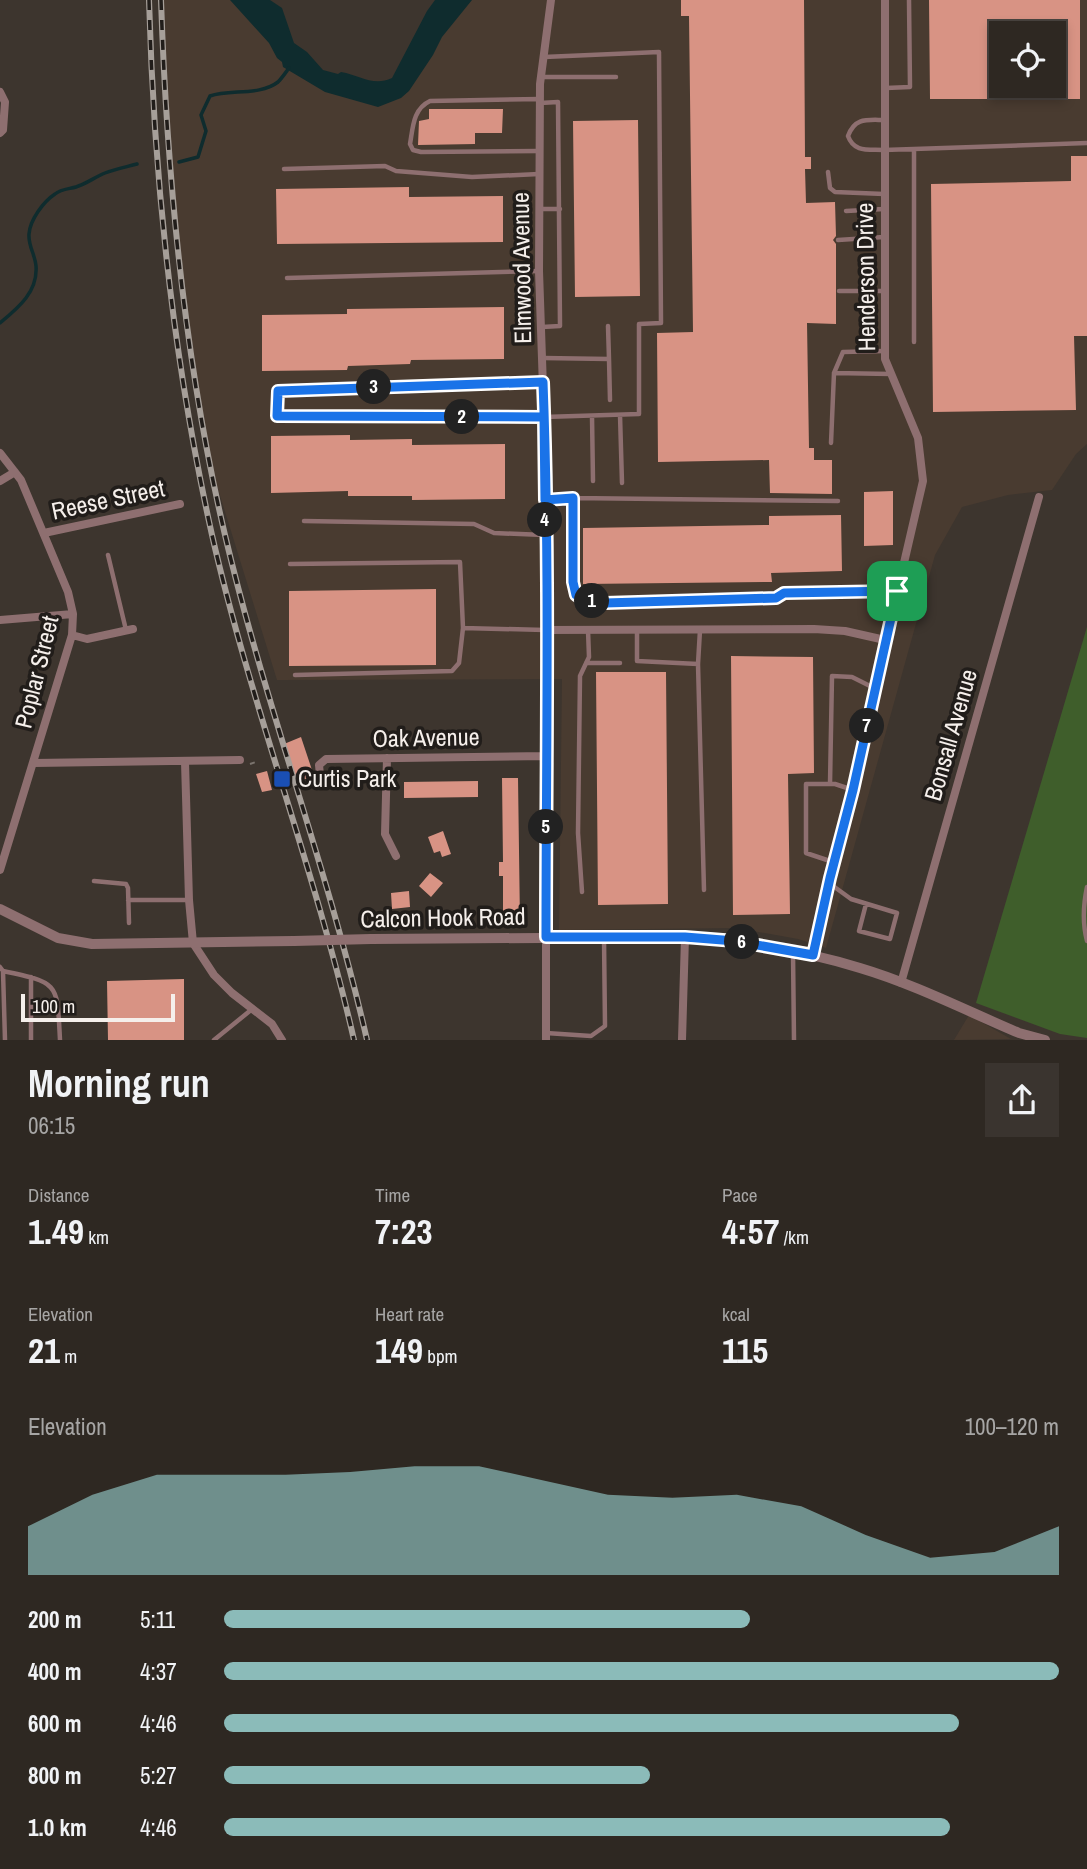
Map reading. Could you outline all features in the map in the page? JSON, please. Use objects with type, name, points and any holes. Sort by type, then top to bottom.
[{"type":"street","name":"Elmwood Avenue","points":[[546,1036],[546,630],[540,101],[551,0]]},
{"type":"street","name":"Henderson Drive","points":[[813,955],[923,481],[918,438],[885,359],[885,0]]},
{"type":"street","points":[[0,92],[5,102],[0,133]]},
{"type":"street","name":"Poplar Street","points":[[0,453],[21,480],[68,592],[73,614],[72,635],[0,870]]},
{"type":"street","points":[[0,481],[15,472]]},
{"type":"street","name":"Bonsall Avenue","points":[[901,983],[1039,498]]},
{"type":"street","name":"Reese Street","points":[[44,533],[180,504]]},
{"type":"street","points":[[0,620],[73,614]]},
{"type":"street","points":[[72,635],[87,639],[130,629]]},
{"type":"street","points":[[546,630],[845,631],[885,640]]},
{"type":"street","name":"Oak Avenue","points":[[320,775],[319,765],[326,759],[546,756]]},
{"type":"street","points":[[387,758],[385,834],[396,856]]},
{"type":"street","points":[[34,763],[240,760]]},
{"type":"street","points":[[185,762],[193,943],[214,975],[272,1024],[282,1040]]},
{"type":"street","name":"Calcon Hook Road","points":[[0,909],[58,938],[92,944],[546,937],[685,937],[735,941],[813,955],[862,968],[1018,1036],[1045,1040]]},
{"type":"street","points":[[682,1040],[685,937]]},
{"type":"lane","points":[[885,88],[910,87],[909,0]]},
{"type":"lane","points":[[543,57],[659,51],[661,323],[639,324],[639,414],[544,417],[277,416],[278,391],[543,382]]},
{"type":"lane","points":[[541,77],[616,77]]},
{"type":"lane","points":[[540,151],[421,152],[413,150],[410,144],[416,113],[421,105],[430,102],[558,102],[560,326],[541,327]]},
{"type":"lane","points":[[885,120],[861,119],[852,126],[848,136],[851,145],[859,149],[884,150],[1087,143]]},
{"type":"lane","points":[[914,149],[914,342]]},
{"type":"lane","points":[[284,169],[385,166],[396,171],[472,177],[540,174]]},
{"type":"lane","points":[[828,172],[830,188],[835,192],[884,194]]},
{"type":"lane","points":[[540,209],[559,209]]},
{"type":"lane","points":[[846,211],[885,209]]},
{"type":"lane","points":[[838,240],[885,237]]},
{"type":"lane","points":[[287,278],[540,271]]},
{"type":"lane","points":[[839,291],[886,291]]},
{"type":"lane","points":[[608,326],[610,400]]},
{"type":"lane","points":[[831,443],[834,373],[843,352],[885,351]]},
{"type":"lane","points":[[542,358],[609,359]]},
{"type":"lane","points":[[834,373],[892,374]]},
{"type":"lane","points":[[592,415],[593,481]]},
{"type":"lane","points":[[620,415],[622,483]]},
{"type":"lane","points":[[573,498],[573,582],[576,595],[586,601],[605,603],[776,598],[784,593],[897,591]]},
{"type":"lane","points":[[545,500],[573,498],[838,502]]},
{"type":"lane","points":[[304,521],[474,524],[494,533],[545,535]]},
{"type":"lane","points":[[108,555],[130,629]]},
{"type":"lane","points":[[290,564],[460,562],[463,628],[459,663],[452,671],[295,675]]},
{"type":"lane","points":[[463,628],[546,630]]},
{"type":"lane","points":[[582,892],[578,833],[580,676],[589,657],[588,629]]},
{"type":"lane","points":[[637,629],[637,661],[698,664]]},
{"type":"lane","points":[[700,629],[698,664],[704,890]]},
{"type":"lane","points":[[586,663],[620,663]]},
{"type":"lane","points":[[830,784],[832,676],[852,677],[875,688]]},
{"type":"lane","points":[[834,862],[806,853],[806,784],[830,784],[853,790]]},
{"type":"lane","points":[[94,881],[125,884],[128,888],[129,922]]},
{"type":"lane","points":[[828,883],[852,900],[866,904],[897,913],[890,939],[859,931],[866,904]]},
{"type":"lane","points":[[1087,887],[1083,905],[1083,926],[1087,941]]},
{"type":"lane","points":[[128,900],[189,900]]},
{"type":"lane","points":[[546,1036],[591,1036],[605,1026],[604,937]]},
{"type":"lane","points":[[793,952],[794,1040]]},
{"type":"lane","points":[[5,1040],[2,969],[48,983],[54,990],[58,1000],[60,1040]]},
{"type":"lane","points":[[31,977],[32,1040]]},
{"type":"lane","points":[[214,1040],[253,1008]]},
{"type":"shaded area","points":[[161,0],[238,0],[320,74],[399,88],[453,0],[1087,0],[1087,444],[1076,454],[1052,490],[1008,495],[962,507],[935,555],[826,948],[798,939],[736,928],[559,930],[562,679],[277,680],[210,463],[180,263],[163,76]]},
{"type":"shaded area","points":[[969,1015],[1011,1039],[954,1040]]},
{"type":"green space","points":[[1087,627],[1087,1038],[1060,1034],[976,1003]]},
{"type":"water","points":[[230,0],[270,0],[282,8],[294,43],[307,52],[323,70],[379,81],[392,78],[435,0],[472,0],[442,37],[409,91],[401,98],[378,107],[325,92],[283,67],[269,43]]},
{"type":"building","points":[[681,0],[804,0],[805,157],[811,157],[811,169],[805,169],[806,203],[835,202],[836,236],[833,240],[836,244],[836,324],[807,323],[809,448],[814,448],[814,460],[832,460],[832,494],[770,493],[769,460],[658,462],[657,333],[693,332],[689,16],[681,16]]},
{"type":"building","points":[[929,0],[1080,0],[1080,99],[930,99]]},
{"type":"building","points":[[429,109],[503,109],[502,133],[475,133],[475,144],[418,145],[419,121],[429,119]]},
{"type":"building","points":[[638,120],[640,296],[575,297],[573,121]]},
{"type":"building","points":[[1071,156],[1087,156],[1087,336],[1074,336],[1076,410],[933,412],[931,184],[1071,181]]},
{"type":"building","points":[[409,187],[409,197],[503,196],[503,242],[277,244],[276,189]]},
{"type":"building","points":[[504,307],[504,359],[411,360],[410,364],[348,366],[347,370],[262,371],[262,315],[347,314],[347,309]]},
{"type":"building","points":[[350,435],[350,440],[412,439],[412,445],[505,444],[505,499],[412,500],[412,496],[348,496],[348,491],[271,493],[271,436]]},
{"type":"building","points":[[893,491],[893,545],[864,546],[864,492]]},
{"type":"building","points":[[841,515],[842,571],[771,573],[772,582],[583,584],[583,528],[769,525],[769,516]]},
{"type":"building","points":[[436,589],[436,665],[289,666],[289,591]]},
{"type":"building","points":[[731,656],[813,657],[814,773],[788,774],[790,914],[733,915]]},
{"type":"building","points":[[596,672],[666,672],[668,904],[598,905]]},
{"type":"building","points":[[301,737],[314,776],[296,782],[284,744]]},
{"type":"building","points":[[267,771],[272,790],[262,792],[256,774]]},
{"type":"building","points":[[502,778],[518,778],[520,923],[503,924],[503,876],[499,876],[499,862],[503,862]]},
{"type":"building","points":[[478,781],[478,797],[404,798],[404,782]]},
{"type":"building","points":[[443,831],[451,854],[442,857],[440,851],[434,853],[428,837]]},
{"type":"building","points":[[430,873],[443,883],[431,897],[419,886]]},
{"type":"building","points":[[409,891],[410,907],[392,909],[391,893]]},
{"type":"building","points":[[184,979],[184,1040],[108,1040],[107,981]]},
{"type":"waterway","points":[[179,162],[198,157],[206,131],[201,115],[210,96],[263,89],[278,82],[289,68]]},
{"type":"waterway","points":[[0,323],[26,299],[34,284],[36,266],[29,234],[42,206],[60,191],[137,164]]},
{"type":"railway","points":[[149,0],[161,202],[176,336],[198,469],[245,662],[321,913],[354,1040]]},
{"type":"railway","points":[[161,0],[168,135],[180,269],[188,336],[211,469],[241,598],[334,913],[367,1040]]},
{"type":"place","name":"Curtis Park","points":[[282,779]]},
{"type":"route","points":[[897,591],[784,593],[776,598],[605,603],[586,601],[576,595],[573,582],[573,498],[545,500],[544,417],[277,416],[278,391],[543,382],[544,417],[546,630],[546,937],[685,937],[735,941],[813,955],[897,591]]}]
